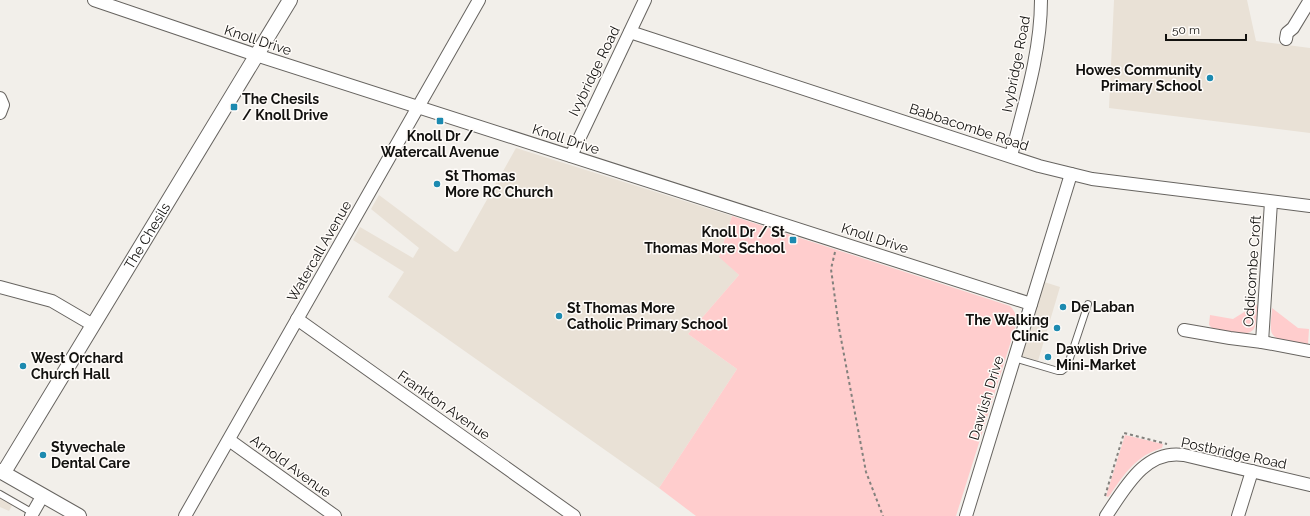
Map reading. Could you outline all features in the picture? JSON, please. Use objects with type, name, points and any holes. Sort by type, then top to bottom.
[{"type":"street","name":"Knoll Drive","points":[[94,0],[256,56],[418,106],[1031,304]]},
{"type":"street","name":"The Chesils","points":[[2,471],[93,325],[290,0]]},
{"type":"street","name":"Watercall Avenue","points":[[185,516],[479,0]]},
{"type":"street","name":"Ivybridge Road","points":[[570,156],[645,0]]},
{"type":"street","name":"Ivybridge Road","points":[[1011,156],[1029,88],[1039,40],[1041,0]]},
{"type":"street","points":[[1286,39],[1287,33],[1293,28],[1310,0]]},
{"type":"street","name":"Babbacombe Road","points":[[630,32],[1039,166],[1092,179],[1310,206]]},
{"type":"street","points":[[0,98],[3,105],[0,113]]},
{"type":"street","name":"Dawlish Drive","points":[[966,516],[1071,174]]},
{"type":"street","name":"Oddicombe Croft","points":[[1262,342],[1271,202]]},
{"type":"street","points":[[0,286],[52,301],[93,325]]},
{"type":"street","name":"Frankton Avenue","points":[[297,319],[574,516]]},
{"type":"street","name":"Oddicombe Croft","points":[[1184,330],[1310,351]]},
{"type":"street","name":"Arnold Avenue","points":[[229,440],[335,516]]},
{"type":"street","name":"Postbridge Road","points":[[1106,516],[1138,472],[1149,462],[1164,456],[1184,455],[1310,485]]},
{"type":"street","points":[[2,471],[79,516]]},
{"type":"street","points":[[1238,516],[1252,471]]},
{"type":"street","points":[[32,515],[43,495]]},
{"type":"lane","points":[[1014,358],[1058,371],[1065,369],[1067,367],[1088,304]]},
{"type":"lane","points":[[0,494],[32,515]]},
{"type":"path","points":[[837,241],[831,269],[839,328],[866,472],[883,516]]},
{"type":"shaded area","name":"Howes Community Primary School","points":[[1114,0],[1247,0],[1256,41],[1310,48],[1310,133],[1109,108]]},
{"type":"shaded area","name":"St Thomas More Catholic Primary School","points":[[516,148],[732,216],[719,256],[739,275],[688,334],[737,369],[659,488],[388,297],[404,272],[353,240],[360,227],[413,258],[419,248],[371,209],[379,195],[455,252],[458,251]]},
{"type":"shaded area","points":[[732,216],[1010,306],[1013,310],[1016,315],[1017,322],[956,516],[696,516],[659,488],[737,369],[688,334],[739,275],[719,257]]},
{"type":"shaded area","points":[[1038,280],[1060,287],[1038,361],[1015,354]]},
{"type":"shaded area","points":[[1257,304],[1257,318],[1255,326],[1249,333],[1230,333],[1213,329],[1209,325],[1210,315],[1233,319]]},
{"type":"shaded area","points":[[1272,308],[1298,328],[1309,329],[1308,344],[1281,340],[1272,334]]},
{"type":"shaded area","points":[[1125,435],[1163,444],[1162,448],[1145,455],[1138,460],[1108,497],[1106,496]]},
{"type":"shaded area","points":[[0,494],[14,502],[9,511],[0,507]]},
{"type":"place","name":"Howes Community Primary School","points":[[1210,78]]},
{"type":"place","name":"The Chesils / Knoll Drive","points":[[234,107]]},
{"type":"place","name":"Knoll Dr / Watercall Avenue","points":[[440,121]]},
{"type":"place","name":"St Thomas More RC Church","points":[[437,184]]},
{"type":"place","name":"Knoll Dr / St Thomas More School","points":[[793,240]]},
{"type":"place","name":"De Laban","points":[[1063,307]]},
{"type":"place","name":"St Thomas More Catholic Primary School","points":[[559,316]]},
{"type":"place","name":"The Walking Clinic","points":[[1057,328]]},
{"type":"place","name":"Dawlish Drive Mini-Market","points":[[1048,357]]},
{"type":"place","name":"West Orchard Church Hall","points":[[23,366]]},
{"type":"place","name":"Styvechale Dental Care","points":[[43,455]]}]
